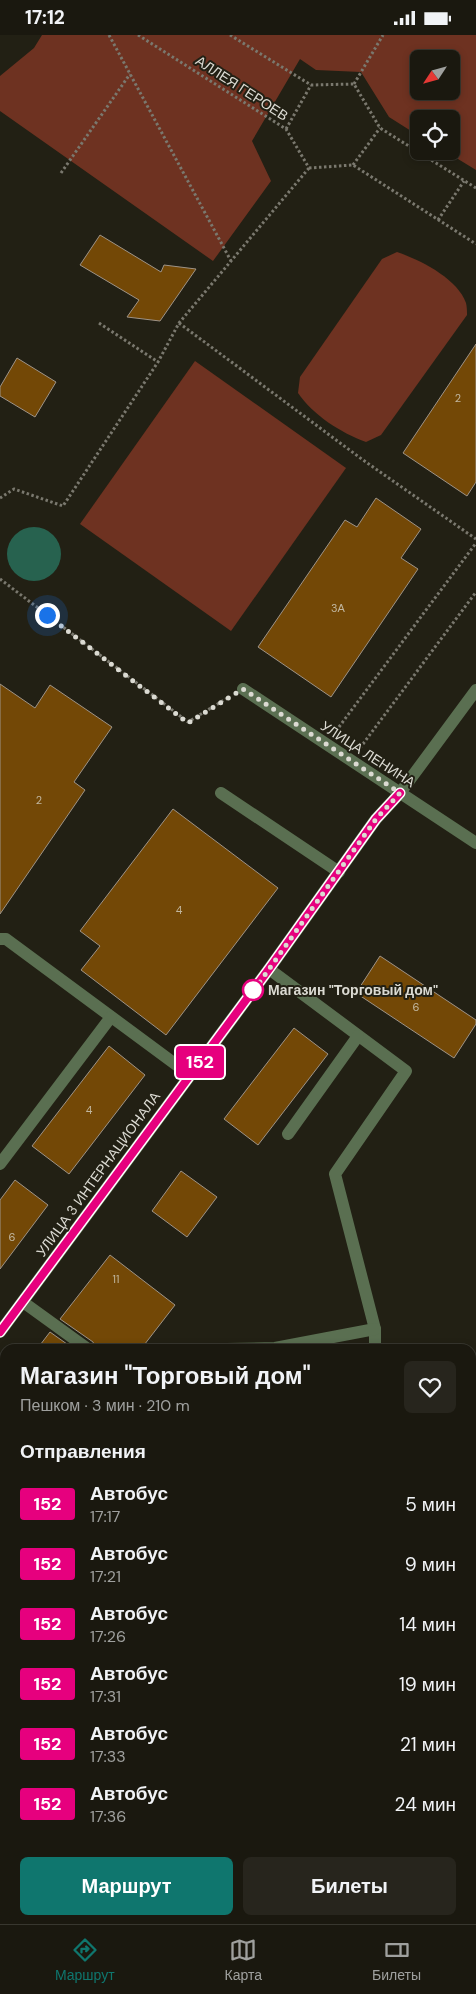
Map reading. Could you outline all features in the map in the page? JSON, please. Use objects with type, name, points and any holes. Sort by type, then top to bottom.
[{"type":"street","name":"УЛИЦА ЛЕНИНА","points":[[243,689],[476,843]]},
{"type":"street","name":"УЛИЦА 3 ИНТЕРНАЦИОНАЛА","points":[[0,1332],[269,969],[376,819],[400,793],[476,690]]},
{"type":"street","points":[[221,793],[339,872]]},
{"type":"street","points":[[0,939],[6,939],[190,1075]]},
{"type":"street","points":[[269,969],[406,1071],[335,1174],[375,1329],[375,1344]]},
{"type":"street","points":[[0,1164],[111,1017]]},
{"type":"street","points":[[288,1134],[358,1036]]},
{"type":"street","points":[[23,1302],[81,1344]]},
{"type":"street","points":[[296,1344],[375,1329]]},
{"type":"path","points":[[109,35],[231,261]]},
{"type":"path","name":"АЛЛЕЯ ГЕРОЕВ","points":[[138,35],[286,129],[309,168]]},
{"type":"path","points":[[230,35],[311,85],[354,84]]},
{"type":"path","points":[[354,84],[383,35]]},
{"type":"path","points":[[61,173],[130,74]]},
{"type":"path","points":[[354,84],[380,129],[476,188]]},
{"type":"path","points":[[286,129],[311,85]]},
{"type":"path","points":[[354,165],[380,129]]},
{"type":"path","points":[[0,498],[14,489],[64,506],[158,362],[179,323],[309,168],[354,165],[476,244]]},
{"type":"path","points":[[438,220],[464,181]]},
{"type":"path","points":[[99,323],[158,362]]},
{"type":"path","points":[[179,323],[363,460],[476,541],[474,548],[326,744]]},
{"type":"path","points":[[0,579],[188,723],[243,689]]},
{"type":"path","points":[[351,760],[476,592]]},
{"type":"shaded area","points":[[42,35],[476,35],[476,170],[460,160],[460,110],[410,110],[410,130],[389,117],[361,72],[316,70],[300,59],[252,141],[271,181],[213,261],[0,111],[0,76],[34,48]]},
{"type":"shaded area","points":[[397,252],[427,265],[455,286],[466,303],[467,315],[381,435],[366,442],[337,428],[311,409],[298,393],[300,377],[382,259]]},
{"type":"shaded area","points":[[195,361],[346,468],[231,631],[80,524]]},
{"type":"shaded area","points":[[34,527],[44,529],[53,535],[59,544],[61,554],[59,564],[53,573],[44,579],[34,581],[24,579],[15,573],[9,564],[7,554],[9,544],[15,535],[24,529]]},
{"type":"building","points":[[100,235],[161,272],[164,265],[196,269],[160,321],[127,317],[139,300],[80,265]]},
{"type":"building","points":[[476,344],[476,482],[467,496],[403,453]]},
{"type":"building","points":[[17,358],[56,382],[35,417],[0,396],[0,387]]},
{"type":"building","points":[[376,498],[421,529],[401,558],[418,569],[331,697],[258,647],[345,520],[357,527]]},
{"type":"building","points":[[0,684],[35,708],[50,685],[112,727],[74,782],[85,790],[0,914]]},
{"type":"building","points":[[173,809],[278,888],[166,1035],[81,970],[100,946],[80,931]]},
{"type":"building","points":[[380,956],[476,1020],[476,1024],[454,1058],[356,993]]},
{"type":"building","points":[[294,1028],[328,1054],[258,1145],[224,1119]]},
{"type":"building","points":[[109,1046],[145,1075],[69,1174],[32,1146]]},
{"type":"building","points":[[181,1171],[217,1197],[187,1237],[152,1211]]},
{"type":"building","points":[[15,1180],[48,1205],[0,1269],[0,1200]]},
{"type":"building","points":[[110,1255],[175,1305],[145,1344],[94,1344],[60,1319]]},
{"type":"building","points":[[50,1332],[67,1344],[41,1344]]},
{"type":"bus line","name":"152","points":[[0,1332],[269,969],[376,819],[400,793]]},
{"type":"place","name":"Магазин \"Торговый дом\"","points":[[253,990]]},
{"type":"route","points":[[47,615],[188,723],[243,689],[400,793],[376,819],[252,993],[253,990]]}]
